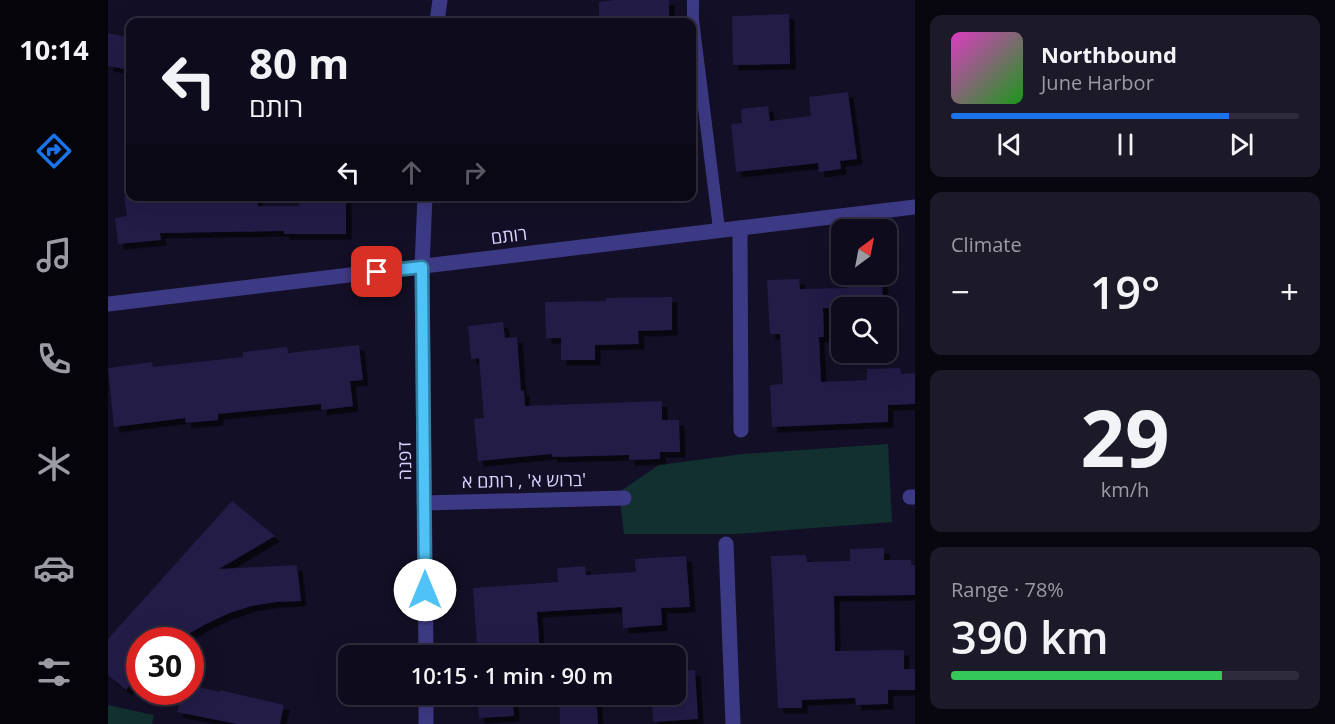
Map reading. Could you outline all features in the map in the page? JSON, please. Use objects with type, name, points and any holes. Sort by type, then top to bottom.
[{"type":"street","points":[[437,18],[440,0]]},
{"type":"street","name":"דפנה","points":[[424,201],[422,267],[426,645]]},
{"type":"street","name":"רותם","points":[[108,304],[915,207]]},
{"type":"street","points":[[740,228],[741,430]]},
{"type":"street","name":"ברוש א' , רותם א'","points":[[424,503],[624,498]]},
{"type":"street","points":[[726,544],[733,724]]},
{"type":"street","points":[[426,705],[426,724]]},
{"type":"lane","points":[[693,0],[693,18]]},
{"type":"lane","points":[[696,44],[719,229]]},
{"type":"green space","points":[[888,444],[892,522],[737,534],[624,534],[619,492],[659,465],[743,454]]},
{"type":"green space","points":[[108,705],[154,715],[152,724],[108,724]]},
{"type":"building","points":[[669,0],[669,18],[599,18],[599,2]]},
{"type":"building","points":[[789,14],[790,64],[733,65],[732,16]]},
{"type":"building","points":[[108,33],[126,37],[126,69],[108,66]]},
{"type":"building","points":[[848,92],[857,159],[840,161],[841,169],[819,172],[818,163],[736,172],[731,124],[742,123],[741,109],[768,106],[770,121],[811,116],[809,97]]},
{"type":"building","points":[[124,196],[126,196],[126,201],[258,201],[258,206],[299,206],[299,201],[346,201],[346,234],[284,234],[284,231],[160,233],[161,240],[118,244],[115,218],[127,216]]},
{"type":"building","points":[[799,279],[800,289],[847,288],[847,285],[882,285],[883,297],[831,297],[831,308],[823,308],[824,337],[819,337],[821,382],[867,380],[867,369],[900,368],[901,374],[915,373],[915,404],[888,405],[888,422],[772,427],[770,385],[783,384],[780,334],[770,334],[767,280]]},
{"type":"building","points":[[672,297],[672,330],[638,331],[639,344],[595,345],[595,360],[561,360],[561,338],[546,338],[545,302]]},
{"type":"building","points":[[503,322],[505,338],[517,337],[521,391],[524,390],[525,406],[662,401],[662,420],[679,420],[680,452],[660,452],[660,459],[629,460],[629,455],[552,457],[552,454],[478,461],[474,419],[484,418],[479,358],[471,359],[468,326]]},
{"type":"building","points":[[359,345],[363,380],[350,381],[353,406],[321,410],[321,404],[218,414],[218,420],[186,423],[185,418],[114,427],[108,368],[152,362],[153,367],[243,357],[243,352],[287,347],[288,353]]},
{"type":"building","points":[[232,501],[275,536],[219,569],[297,565],[301,601],[251,606],[227,614],[201,627],[126,627],[126,690],[108,675],[108,639]]},
{"type":"building","points":[[884,548],[884,560],[911,560],[911,565],[915,565],[915,595],[834,596],[835,651],[904,650],[904,669],[915,669],[915,690],[888,690],[888,704],[856,705],[855,698],[802,700],[802,708],[778,708],[771,556],[806,555],[807,562],[850,561],[850,549]]},
{"type":"building","points":[[686,556],[690,607],[661,608],[662,625],[623,628],[622,607],[537,612],[539,645],[477,644],[473,588],[558,582],[557,568],[585,566],[586,575],[636,572],[635,559]]},
{"type":"building","points":[[686,670],[695,670],[698,719],[653,722],[652,705],[686,705]]},
{"type":"building","points":[[204,688],[284,705],[280,724],[237,724],[177,712],[179,705],[204,705]]},
{"type":"building","points":[[478,705],[513,705],[514,716],[479,718]]},
{"type":"building","points":[[559,705],[597,705],[598,724],[560,724]]},
{"type":"route","points":[[377,272],[422,267],[425,590]]}]
